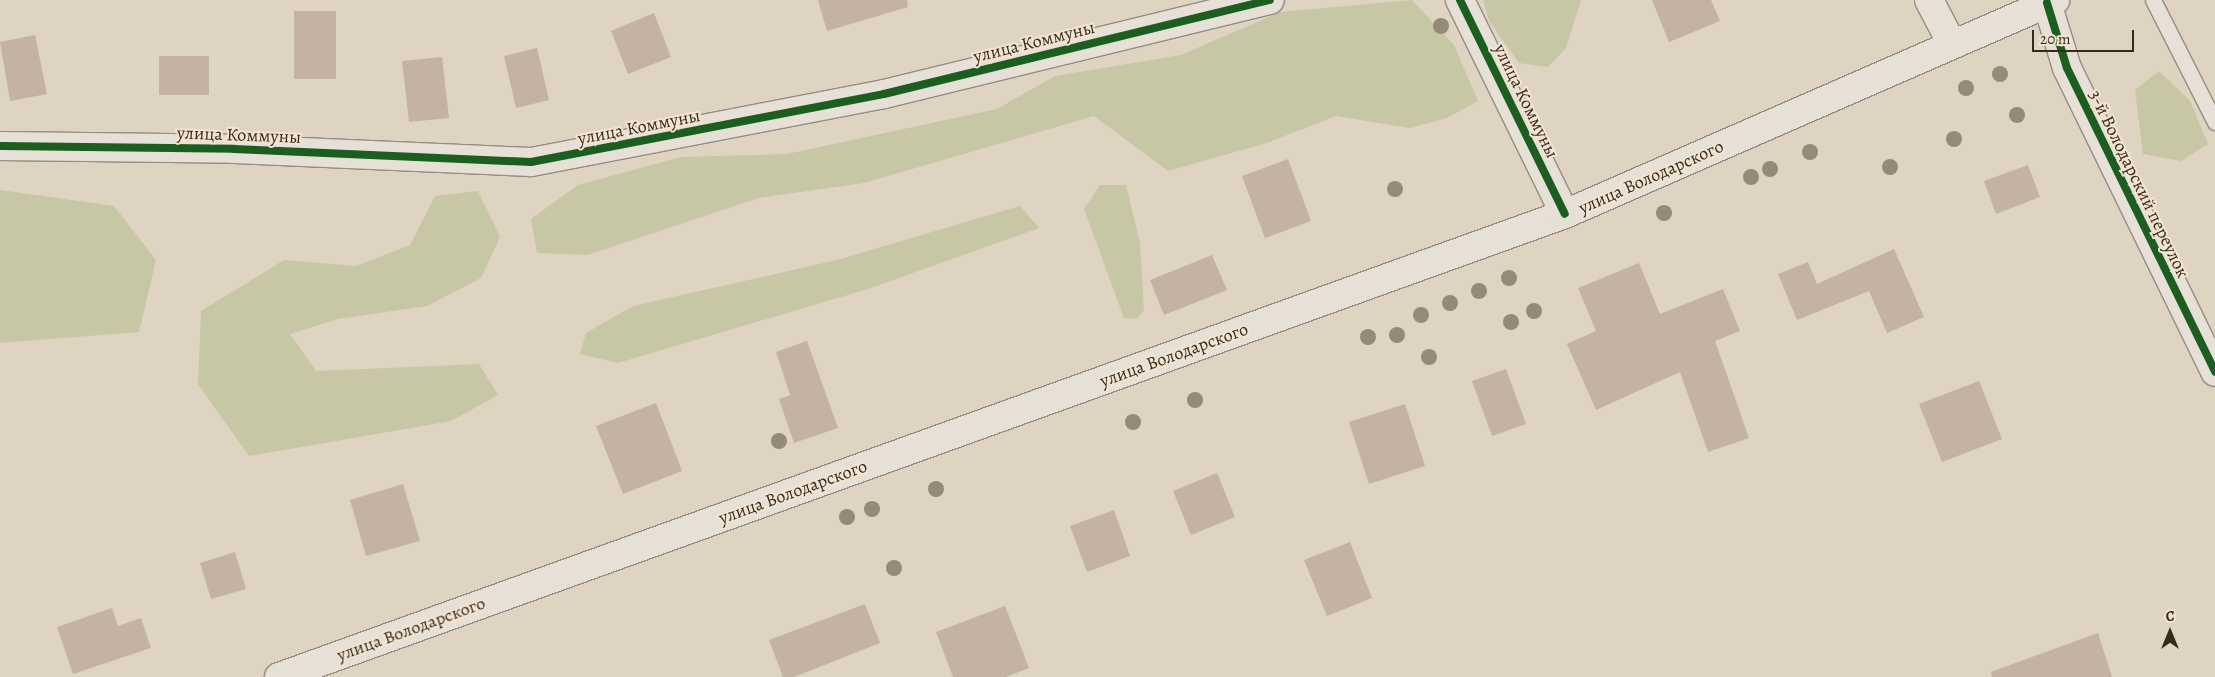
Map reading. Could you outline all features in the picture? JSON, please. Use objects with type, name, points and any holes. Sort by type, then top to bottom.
[{"type":"street","name":"улица Коммуны","points":[[0,146],[234,149],[531,162],[884,94],[1270,0]]},
{"type":"street","name":"улица Коммуны","points":[[1460,0],[1565,214]]},
{"type":"street","points":[[1929,0],[1952,44]]},
{"type":"street","name":"улица Володарского","points":[[279,677],[1565,214],[2051,2]]},
{"type":"street","name":"3-й Володарский переулок","points":[[2051,2],[2067,68],[2215,372]]},
{"type":"lane","points":[[2152,0],[2215,122]]},
{"type":"green space","points":[[1412,0],[1454,45],[1478,101],[1447,118],[1410,128],[1336,116],[1267,143],[1168,171],[1094,116],[864,183],[759,198],[588,255],[537,253],[531,219],[578,185],[681,157],[787,154],[997,109],[1055,76],[1181,55],[1280,12]]},
{"type":"green space","points":[[1483,0],[1581,0],[1566,48],[1548,67],[1519,63],[1489,21]]},
{"type":"green space","points":[[2159,71],[2190,101],[2208,144],[2181,161],[2143,154],[2135,90]]},
{"type":"green space","points":[[1100,185],[1126,185],[1140,243],[1144,311],[1137,319],[1124,318],[1084,209]]},
{"type":"green space","points":[[0,190],[114,206],[156,260],[139,332],[0,343]]},
{"type":"green space","points":[[478,191],[500,237],[481,278],[427,306],[338,319],[290,334],[316,371],[479,364],[498,395],[451,421],[249,456],[198,384],[201,311],[284,260],[356,266],[410,245],[435,196]]},
{"type":"green space","points":[[1020,206],[1039,228],[868,289],[618,363],[580,354],[586,333],[633,306],[837,260]]},
{"type":"building","points":[[818,0],[907,0],[908,7],[827,31]]},
{"type":"building","points":[[1652,0],[1711,0],[1720,21],[1669,42]]},
{"type":"building","points":[[294,11],[336,11],[336,79],[294,79]]},
{"type":"building","points":[[654,13],[671,57],[628,74],[611,31]]},
{"type":"building","points":[[35,35],[47,94],[10,101],[0,42]]},
{"type":"building","points":[[537,48],[549,100],[516,108],[504,56]]},
{"type":"building","points":[[159,56],[209,56],[209,95],[159,95]]},
{"type":"building","points":[[442,57],[449,118],[409,122],[402,61]]},
{"type":"building","points":[[1288,159],[1311,221],[1265,238],[1242,176]]},
{"type":"building","points":[[2028,165],[2040,197],[1996,214],[1984,181]]},
{"type":"building","points":[[1894,249],[1924,317],[1887,333],[1869,291],[1797,320],[1778,274],[1808,262],[1817,284]]},
{"type":"building","points":[[1212,255],[1227,290],[1164,315],[1150,280]]},
{"type":"building","points":[[1639,263],[1660,314],[1723,289],[1740,331],[1715,341],[1749,438],[1708,452],[1680,372],[1596,410],[1567,344],[1596,331],[1578,288]]},
{"type":"building","points":[[807,341],[838,428],[794,443],[779,399],[790,395],[776,352]]},
{"type":"building","points":[[1506,369],[1526,424],[1492,436],[1472,381]]},
{"type":"building","points":[[1979,381],[2002,439],[1942,462],[1919,404]]},
{"type":"building","points":[[656,403],[682,471],[623,494],[596,426]]},
{"type":"building","points":[[1405,404],[1425,466],[1369,484],[1349,422]]},
{"type":"building","points":[[1217,473],[1235,517],[1191,535],[1173,491]]},
{"type":"building","points":[[403,484],[420,541],[366,556],[350,500]]},
{"type":"building","points":[[1114,510],[1130,556],[1087,572],[1070,526]]},
{"type":"building","points":[[1350,542],[1372,598],[1327,616],[1304,560]]},
{"type":"building","points":[[235,552],[246,589],[211,599],[200,563]]},
{"type":"building","points":[[865,604],[880,643],[794,677],[783,677],[769,640]]},
{"type":"building","points":[[1005,606],[1029,668],[1006,677],[953,677],[936,632]]},
{"type":"building","points":[[112,608],[118,626],[141,618],[151,648],[73,674],[57,627]]},
{"type":"building","points":[[2098,633],[2112,677],[1992,677],[1991,672]]},
{"type":"cycle path","points":[[0,146],[234,149],[531,162],[884,94],[1270,0]]},
{"type":"cycle path","points":[[1460,0],[1565,214]]},
{"type":"cycle path","points":[[2047,3],[2067,68],[2215,372]]}]
